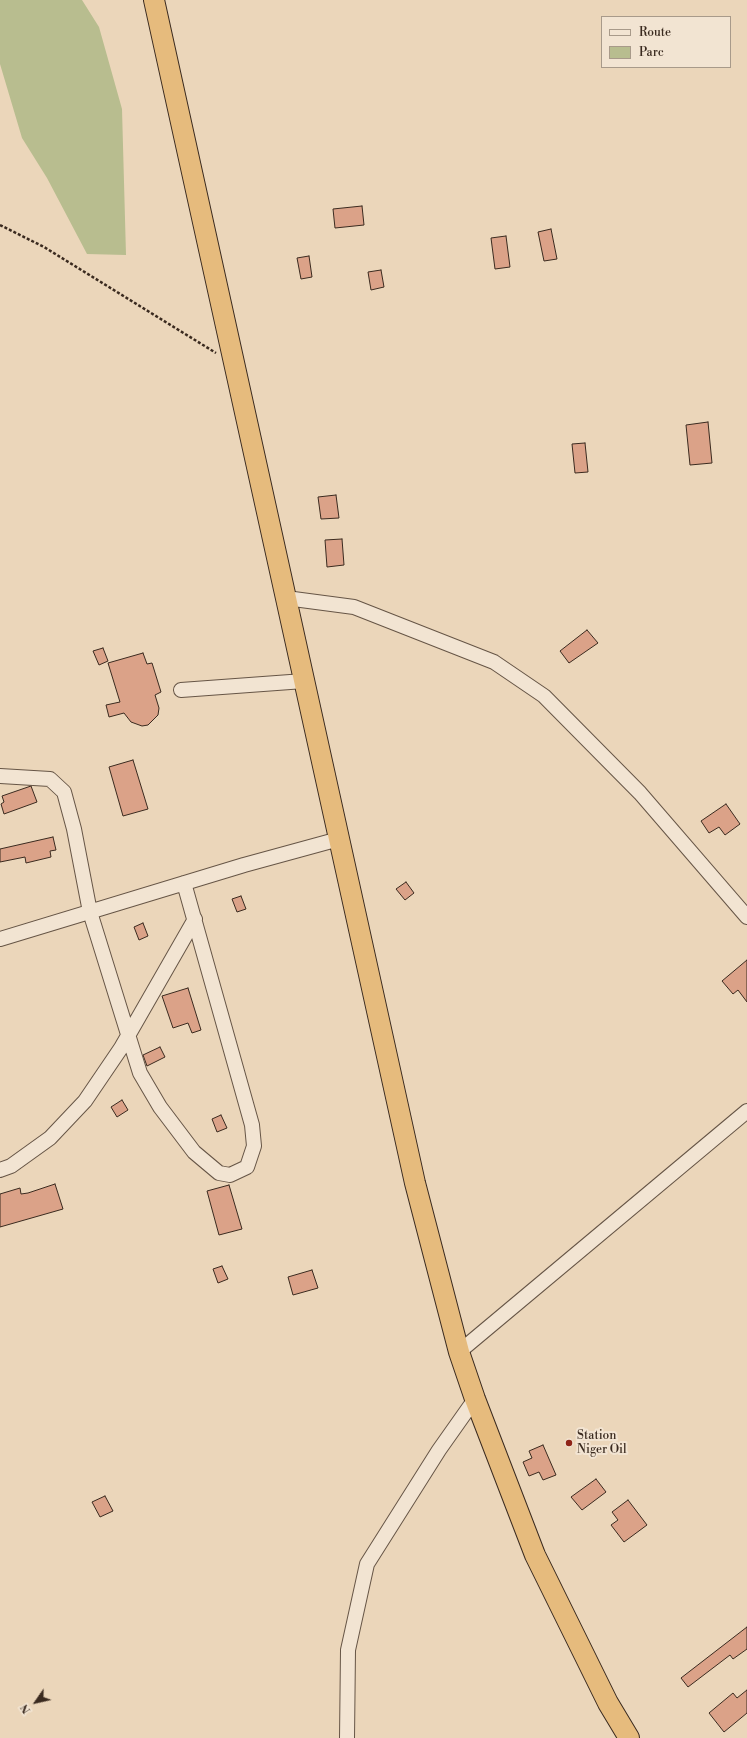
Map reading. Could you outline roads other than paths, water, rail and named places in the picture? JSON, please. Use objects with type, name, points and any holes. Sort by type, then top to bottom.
[{"type":"highway","points":[[154,0],[415,1183],[459,1352],[475,1399],[535,1555],[608,1703],[629,1738]]},
{"type":"street","points":[[286,598],[354,608],[494,662],[544,696],[640,793],[747,917]]},
{"type":"street","points":[[181,690],[304,681]]},
{"type":"street","points":[[0,776],[50,779],[64,792],[74,829],[90,912],[140,1073],[160,1107],[194,1152],[219,1173],[230,1175],[247,1167],[254,1146],[252,1125],[184,883]]},
{"type":"street","points":[[0,939],[244,865],[339,839]]},
{"type":"street","points":[[0,1170],[11,1166],[50,1138],[80,1107],[121,1048],[195,919]]},
{"type":"street","points":[[459,1352],[747,1111]]},
{"type":"street","points":[[347,1738],[348,1650],[367,1564],[439,1450],[475,1399]]},
{"type":"place","name":"Station Niger Oil","points":[[569,1443]]}]
